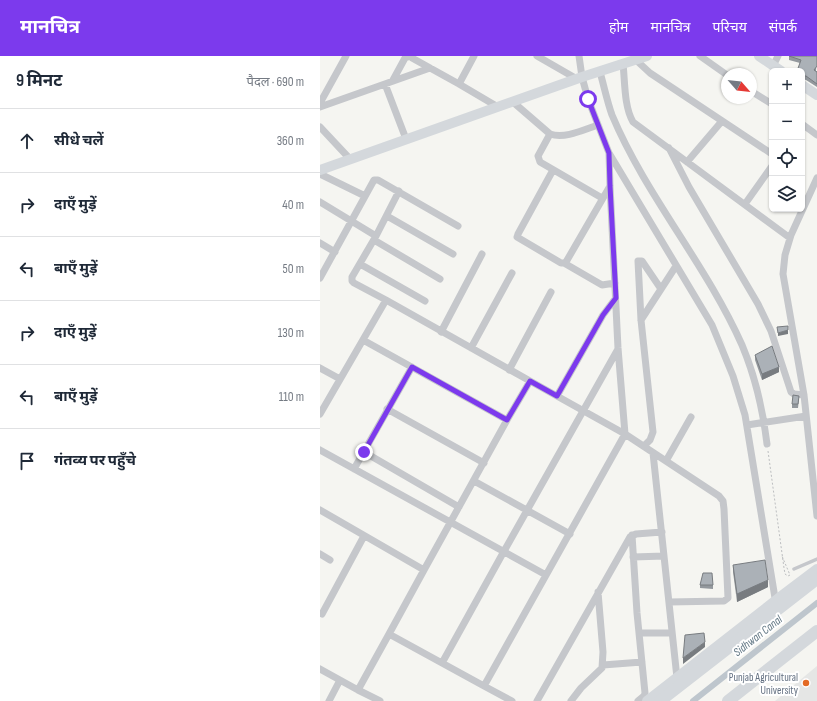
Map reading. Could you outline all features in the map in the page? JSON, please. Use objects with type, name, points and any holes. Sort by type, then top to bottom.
[{"type":"highway","points":[[660,701],[780,602],[817,579]]},
{"type":"highway","points":[[728,701],[817,631]]},
{"type":"street","points":[[320,103],[346,56]]},
{"type":"street","points":[[393,80],[405,58],[410,56],[498,107]]},
{"type":"street","points":[[459,84],[474,56]]},
{"type":"street","points":[[579,56],[612,114],[624,141],[664,211],[719,300],[742,345],[752,374],[755,424],[780,602]]},
{"type":"street","points":[[320,170],[647,56]]},
{"type":"street","points":[[700,56],[721,71]]},
{"type":"street","points":[[759,56],[777,68],[778,56]]},
{"type":"street","points":[[541,57],[589,75]]},
{"type":"street","points":[[636,60],[650,73],[769,152]]},
{"type":"street","points":[[624,64],[629,115],[633,122],[790,238]]},
{"type":"street","points":[[320,106],[430,68]]},
{"type":"street","points":[[589,75],[588,99],[609,153],[712,325],[741,401],[767,444]]},
{"type":"street","points":[[385,84],[406,140]]},
{"type":"street","points":[[805,87],[817,95]]},
{"type":"street","points":[[757,95],[769,102]]},
{"type":"street","points":[[513,102],[550,134],[562,136],[598,125]]},
{"type":"street","points":[[687,162],[722,121]]},
{"type":"street","points":[[805,126],[817,134]]},
{"type":"street","points":[[320,127],[350,159]]},
{"type":"street","points":[[550,134],[538,156],[538,160],[602,198]]},
{"type":"street","points":[[669,148],[689,187],[758,304],[773,338],[791,392],[794,394],[804,395]]},
{"type":"street","points":[[484,686],[625,434],[618,348],[609,153]]},
{"type":"street","points":[[553,170],[517,238],[602,285],[615,283]]},
{"type":"street","points":[[745,204],[769,170]]},
{"type":"street","points":[[320,174],[365,196]]},
{"type":"street","points":[[817,178],[790,238],[785,255],[783,274],[804,395],[817,516]]},
{"type":"street","points":[[320,278],[374,180],[378,180],[399,191],[458,226]]},
{"type":"street","points":[[564,263],[566,262],[610,186]]},
{"type":"street","points":[[399,191],[375,238],[352,277],[352,281],[625,434],[719,496],[723,501],[727,600],[669,602]]},
{"type":"street","points":[[320,202],[440,278]]},
{"type":"street","points":[[387,216],[453,254]]},
{"type":"street","points":[[320,243],[335,252]]},
{"type":"street","points":[[441,332],[482,254]]},
{"type":"street","points":[[644,446],[650,440],[652,432],[641,320],[638,260],[642,261],[661,289]]},
{"type":"street","points":[[360,264],[425,301]]},
{"type":"street","points":[[641,320],[676,266]]},
{"type":"street","points":[[471,348],[512,273]]},
{"type":"street","points":[[509,370],[551,292]]},
{"type":"street","points":[[557,396],[603,315],[616,298]]},
{"type":"street","points":[[320,414],[386,300]]},
{"type":"street","points":[[363,340],[507,420]]},
{"type":"street","points":[[442,663],[502,552],[618,348]]},
{"type":"street","points":[[354,469],[412,367]]},
{"type":"street","points":[[320,368],[340,380]]},
{"type":"street","points":[[358,690],[530,381]]},
{"type":"street","points":[[387,410],[484,463]]},
{"type":"street","points":[[755,424],[806,416]]},
{"type":"street","points":[[666,461],[691,417]]},
{"type":"street","points":[[320,450],[546,575]]},
{"type":"street","points":[[364,452],[459,507]]},
{"type":"street","points":[[653,453],[677,678]]},
{"type":"street","points":[[474,481],[570,534]]},
{"type":"street","points":[[320,510],[424,570]]},
{"type":"street","points":[[537,701],[630,537],[632,535],[662,532]]},
{"type":"street","points":[[632,535],[639,633],[646,693],[638,701]]},
{"type":"street","points":[[322,614],[364,536]]},
{"type":"street","points":[[320,554],[330,560]]},
{"type":"street","points":[[633,557],[664,556]]},
{"type":"street","points":[[647,701],[780,602],[817,569]]},
{"type":"street","points":[[571,701],[581,688],[600,671],[603,665],[598,592]]},
{"type":"street","points":[[639,633],[672,633]]},
{"type":"street","points":[[389,634],[512,701]]},
{"type":"street","points":[[603,665],[642,662]]},
{"type":"street","points":[[320,669],[380,701]]},
{"type":"street","points":[[329,701],[340,680]]},
{"type":"lane","points":[[794,569],[817,559]]},
{"type":"path","points":[[767,444],[782,556],[785,574],[788,576],[790,575],[782,556]]},
{"type":"shaded area","name":"Punjab Agricultural University","points":[[817,666],[817,701],[775,701]]},
{"type":"building","points":[[789,56],[817,56],[817,66],[814,70],[817,72],[817,84],[805,76],[805,68],[798,68],[801,60]]},
{"type":"building","points":[[788,326],[788,330],[778,333],[777,327]]},
{"type":"building","points":[[772,346],[779,367],[762,374],[755,355]]},
{"type":"building","points":[[793,395],[799,396],[798,404],[792,404]]},
{"type":"building","points":[[765,560],[768,580],[737,594],[733,565]]},
{"type":"building","points":[[703,573],[712,573],[713,585],[700,585]]},
{"type":"building","points":[[704,633],[705,642],[683,658],[685,635]]},
{"type":"waterway","name":"Sidhwan Canal","points":[[693,701],[817,603]]},
{"type":"place","name":"Punjab Agricultural University","points":[[806,683]]},
{"type":"route","points":[[364,452],[412,367],[507,420],[530,381],[557,396],[603,315],[616,298],[609,153],[588,99]]}]
